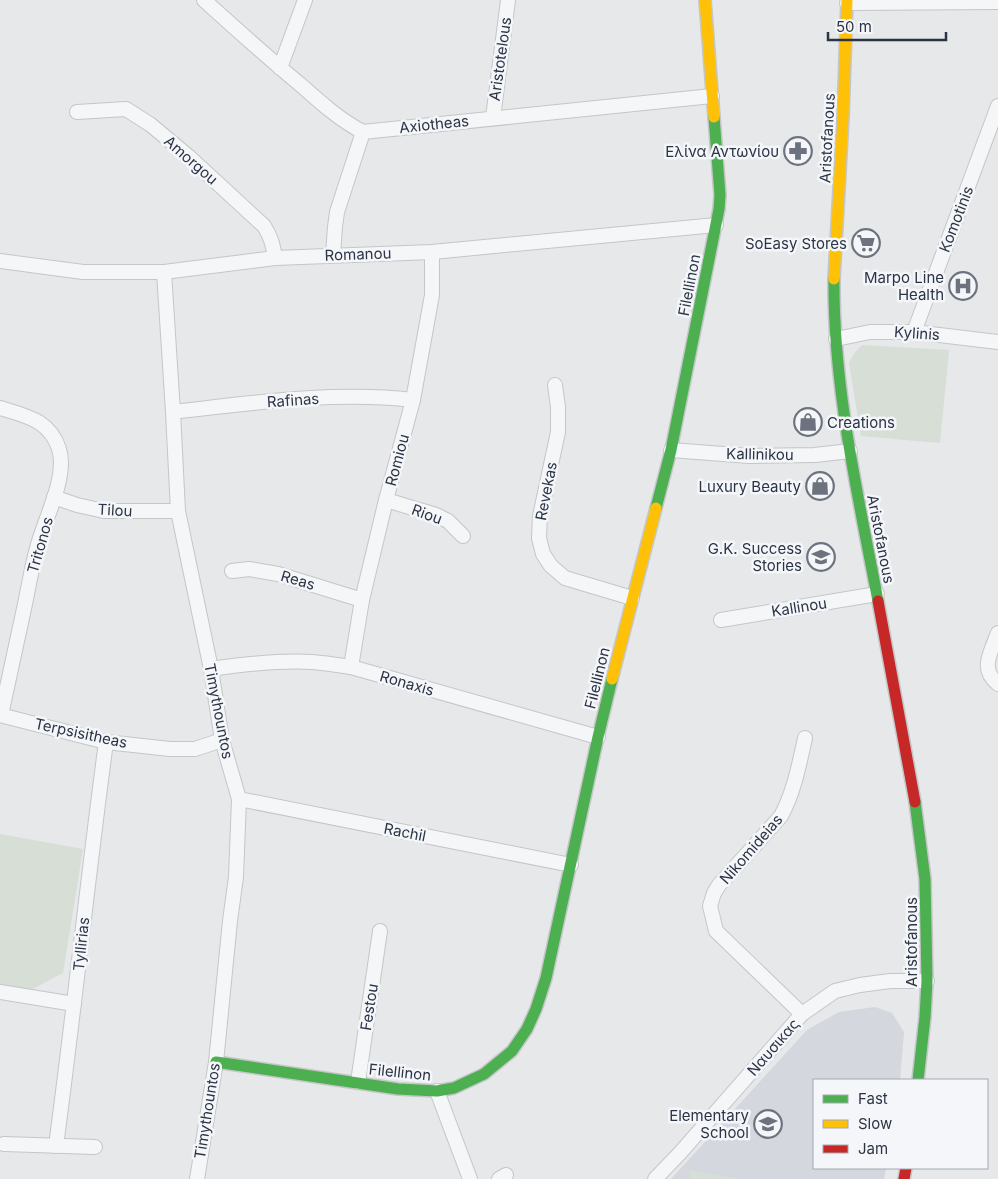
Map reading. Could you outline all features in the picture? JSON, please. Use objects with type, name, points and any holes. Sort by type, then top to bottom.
[{"type":"street","points":[[204,0],[336,115],[363,132],[338,212],[333,256]]},
{"type":"street","points":[[280,68],[305,0]]},
{"type":"street","name":"Aristotelous","points":[[493,118],[508,0]]},
{"type":"street","name":"Filellinon","points":[[216,1062],[398,1089],[436,1091],[454,1088],[484,1074],[512,1051],[527,1030],[546,978],[598,738],[671,450],[716,225],[720,195],[705,0]]},
{"type":"street","points":[[847,2],[998,2]]},
{"type":"street","name":"Aristofanous","points":[[847,2],[835,253],[836,339],[850,451],[913,788],[925,879],[927,981],[918,1079]]},
{"type":"street","name":"Axiotheas","points":[[363,132],[712,96]]},
{"type":"street","name":"Komotinis","points":[[914,332],[998,106]]},
{"type":"street","name":"Amorgou","points":[[77,112],[126,109],[151,125],[188,156],[264,226],[270,235],[275,258]]},
{"type":"street","name":"Romanou","points":[[0,261],[83,272],[164,272],[275,258],[432,252],[716,225]]},
{"type":"street","name":"Romiou","points":[[351,667],[362,600],[413,400],[432,295],[432,252]]},
{"type":"street","name":"Timythountos","points":[[164,272],[178,511],[211,669],[222,740],[239,799],[236,877],[216,1062],[197,1179]]},
{"type":"street","name":"Kylinis","points":[[836,339],[870,332],[914,332],[998,342]]},
{"type":"street","name":"Revekas","points":[[555,385],[558,407],[558,432],[540,516],[539,538],[543,554],[551,566],[565,578],[632,598]]},
{"type":"street","name":"Rafinas","points":[[173,412],[294,399],[384,397],[413,400]]},
{"type":"street","name":"Tritonos","points":[[0,408],[34,419],[44,425],[60,450],[61,461],[54,497],[37,547],[0,715]]},
{"type":"street","name":"Kallinikou","points":[[671,450],[749,456],[815,455],[850,451]]},
{"type":"street","name":"Tilou","points":[[54,497],[77,506],[104,511],[178,511]]},
{"type":"street","name":"Riou","points":[[386,500],[436,515],[448,521],[463,536]]},
{"type":"street","name":"Reas","points":[[232,571],[249,569],[278,574],[362,600]]},
{"type":"street","name":"Kallinou","points":[[721,620],[877,594]]},
{"type":"street","points":[[998,633],[988,659],[987,668],[989,675],[998,684]]},
{"type":"street","name":"Ronaxis","points":[[211,669],[281,662],[313,662],[351,667],[598,738]]},
{"type":"street","name":"Terpsisitheas","points":[[0,715],[106,742],[170,749],[195,749],[222,740]]},
{"type":"street","name":"Nikomideias","points":[[802,1014],[716,931],[710,906],[714,892],[719,885],[781,816],[793,789],[805,738]]},
{"type":"street","name":"Tyllirias","points":[[56,1146],[106,742]]},
{"type":"street","name":"Rachil","points":[[239,799],[570,865]]},
{"type":"street","name":"Festou","points":[[358,1082],[380,931]]},
{"type":"street","name":"Ναυσικας","points":[[655,1179],[802,1014],[835,991],[860,985],[927,981]]},
{"type":"street","points":[[0,992],[74,1004]]},
{"type":"street","points":[[436,1091],[470,1179]]},
{"type":"street","points":[[4,1144],[95,1147]]},
{"type":"shaded area","points":[[862,345],[949,350],[940,443],[861,436],[849,363]]},
{"type":"shaded area","points":[[0,834],[83,849],[63,973],[31,990],[0,985]]},
{"type":"shaded area","name":"Elementary School","points":[[875,1007],[892,1013],[904,1032],[900,1079],[813,1079],[813,1169],[886,1169],[884,1179],[671,1179],[807,1030],[839,1012]]},
{"type":"shaded area","points":[[690,1170],[739,1179],[689,1179]]},
{"type":"traffic: fast","points":[[656,508],[671,450],[719,209],[720,195],[714,117]]},
{"type":"traffic: fast","points":[[834,279],[835,319],[842,400],[878,601]]},
{"type":"traffic: fast","points":[[216,1062],[398,1089],[437,1091],[454,1088],[484,1074],[512,1051],[527,1029],[546,978],[612,679]]},
{"type":"traffic: fast","points":[[915,802],[925,879],[927,981],[918,1079]]},
{"type":"traffic: slow","points":[[705,0],[714,117]]},
{"type":"traffic: slow","points":[[834,279],[847,0]]},
{"type":"traffic: slow","points":[[612,679],[656,508]]},
{"type":"traffic: jam","points":[[878,601],[915,802]]},
{"type":"traffic: jam","points":[[904,1179],[906,1169]]},
{"type":"place","name":"Ελίνα Αντωνίου","points":[[798,151]]},
{"type":"place","name":"SoEasy Stores","points":[[866,243]]},
{"type":"place","name":"Marpo Line Health","points":[[963,286]]},
{"type":"place","name":"Creations","points":[[808,422]]},
{"type":"place","name":"Luxury Beauty","points":[[820,486]]},
{"type":"place","name":"G.K. Success Stories","points":[[821,557]]},
{"type":"place","name":"Elementary School","points":[[768,1124]]}]
